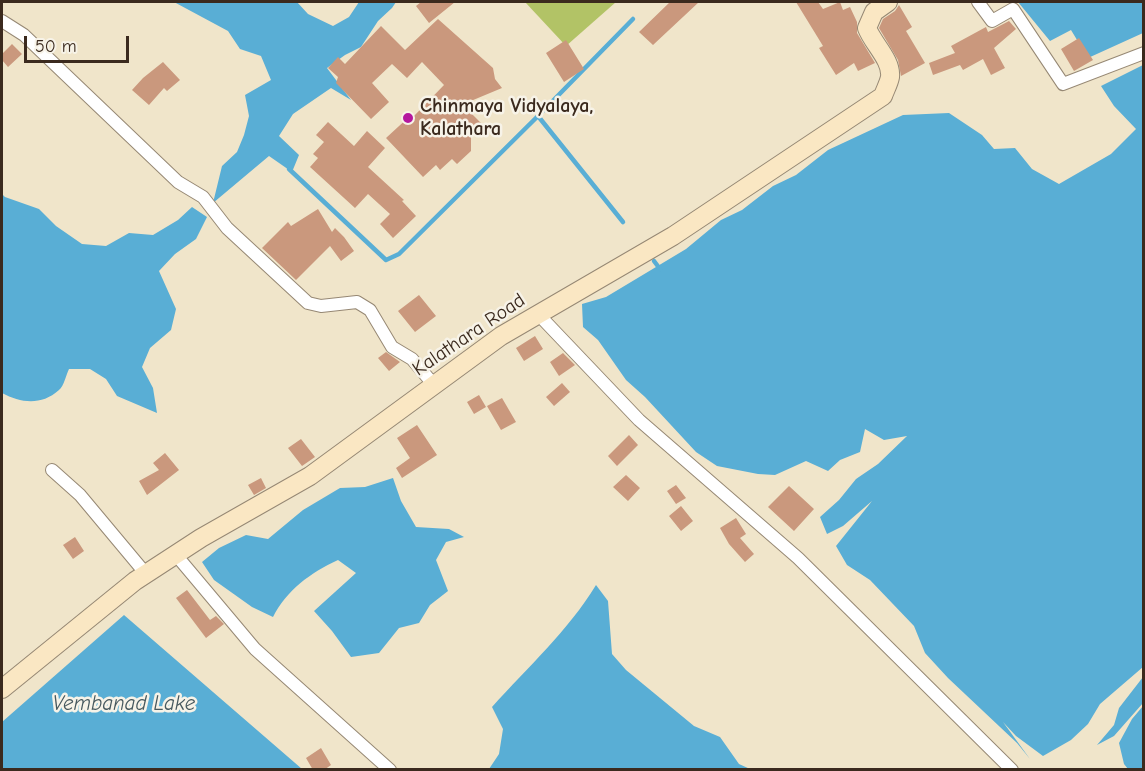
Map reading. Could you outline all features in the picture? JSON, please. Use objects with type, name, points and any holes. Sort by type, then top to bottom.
[{"type":"street","name":"Kalathara Road","points":[[2,689],[146,574],[310,476],[501,336],[673,236],[883,96],[890,75],[886,62],[867,28],[874,12],[888,2]]},
{"type":"street","points":[[978,2],[992,21],[1013,9],[1063,84],[1143,53]]},
{"type":"street","points":[[2,21],[24,34],[178,182],[203,197],[227,228],[308,303],[321,306],[357,302],[370,310],[392,347],[412,359],[434,385]]},
{"type":"street","points":[[539,315],[639,420],[798,558],[1012,770]]},
{"type":"street","points":[[52,470],[81,495],[146,574]]},
{"type":"street","points":[[176,555],[255,649],[390,770]]},
{"type":"green space","points":[[525,2],[616,2],[566,46]]},
{"type":"water","points":[[174,2],[297,2],[308,14],[333,26],[349,17],[359,2],[396,2],[378,21],[361,47],[327,68],[351,100],[331,88],[293,114],[279,136],[299,155],[292,172],[269,156],[213,203],[222,166],[237,152],[244,135],[249,116],[245,95],[271,80],[261,56],[240,49],[228,31]]},
{"type":"water","points":[[1018,2],[1143,2],[1143,33],[1088,58],[1071,30],[1050,41]]},
{"type":"water","points":[[1143,65],[1143,667],[1100,704],[1088,724],[1071,740],[1043,756],[1016,736],[1003,722],[1030,759],[1017,743],[925,653],[914,626],[870,580],[847,565],[836,546],[872,501],[843,526],[827,534],[820,517],[839,500],[856,479],[878,464],[907,436],[884,440],[865,429],[860,452],[840,460],[828,471],[806,461],[775,475],[717,466],[696,452],[626,380],[598,340],[583,327],[582,304],[606,297],[686,249],[721,220],[742,210],[773,186],[796,175],[828,150],[903,115],[949,113],[982,135],[994,149],[1015,148],[1032,169],[1059,184],[1111,154],[1136,129],[1114,106],[1101,86]]},
{"type":"water","points":[[2,194],[39,209],[56,226],[82,244],[106,246],[129,233],[153,235],[178,220],[192,207],[207,217],[196,239],[175,254],[159,271],[176,309],[171,330],[150,348],[142,367],[153,388],[157,413],[117,396],[106,379],[90,369],[69,369],[59,390],[38,401],[24,401],[2,393]]},
{"type":"water","points":[[393,478],[401,501],[416,527],[449,529],[464,537],[446,542],[436,560],[448,591],[430,605],[419,623],[399,628],[379,653],[351,657],[314,611],[356,573],[338,560],[300,583],[273,617],[252,607],[214,580],[202,562],[219,548],[246,535],[268,539],[303,510],[340,488],[365,487]]},
{"type":"water","points":[[596,585],[608,601],[612,654],[626,670],[694,726],[720,737],[739,764],[750,769],[489,769],[499,754],[503,729],[492,707],[573,618]]},
{"type":"water","name":"Vembanad Lake","points":[[124,615],[302,769],[2,769],[2,722]]},
{"type":"water","points":[[1143,677],[1143,703],[1114,736],[1097,745],[1114,725],[1119,708]]},
{"type":"water","points":[[1143,706],[1143,769],[1128,769],[1124,764],[1119,743],[1132,719]]},
{"type":"building","points":[[421,2],[455,2],[429,23],[416,6]]},
{"type":"building","points":[[670,2],[699,2],[653,45],[639,32]]},
{"type":"building","points":[[796,2],[818,2],[823,9],[840,2],[843,10],[850,7],[857,22],[857,33],[875,63],[858,71],[854,63],[836,75],[819,48],[823,46]]},
{"type":"building","points":[[899,5],[912,27],[906,31],[925,63],[901,76],[898,60],[879,28],[883,19],[895,11]]},
{"type":"building","points":[[438,19],[493,68],[495,79],[502,88],[466,103],[475,109],[471,113],[482,124],[471,134],[471,151],[457,164],[452,159],[440,170],[436,165],[423,177],[386,138],[411,115],[413,117],[444,85],[422,62],[407,78],[392,64],[372,83],[389,102],[371,119],[336,83],[338,77],[328,68],[338,57],[345,64],[381,26],[405,50]]},
{"type":"building","points":[[1009,21],[1016,29],[994,48],[1005,68],[991,75],[983,59],[963,70],[960,65],[933,75],[929,63],[955,53],[951,46],[986,27],[988,32]]},
{"type":"building","points":[[1079,38],[1093,60],[1074,71],[1061,49]]},
{"type":"building","points":[[566,40],[584,69],[564,82],[546,53]]},
{"type":"building","points":[[12,44],[22,54],[8,67],[2,60],[2,54]]},
{"type":"building","points":[[163,62],[180,80],[167,91],[164,88],[149,105],[132,90]]},
{"type":"building","name":"Chinmaya Vidyalaya, Kalathara","points":[[328,122],[354,146],[367,131],[385,148],[368,167],[404,200],[402,201],[416,216],[393,238],[380,224],[390,214],[368,194],[355,208],[310,167],[318,158],[313,154],[324,142],[316,135]]},
{"type":"building","points":[[318,209],[332,232],[335,228],[354,251],[341,261],[330,246],[296,280],[262,248],[288,222],[291,226]]},
{"type":"building","points":[[419,295],[436,316],[415,332],[398,311]]},
{"type":"building","points":[[535,336],[543,349],[524,361],[516,348]]},
{"type":"building","points":[[386,352],[400,362],[389,371],[378,358]]},
{"type":"building","points":[[563,353],[575,365],[559,376],[550,362]]},
{"type":"building","points":[[562,383],[570,392],[554,406],[546,397]]},
{"type":"building","points":[[479,395],[486,407],[474,414],[467,402]]},
{"type":"building","points":[[502,398],[516,422],[501,430],[487,406]]},
{"type":"building","points":[[417,425],[437,455],[402,478],[396,468],[410,458],[397,438]]},
{"type":"building","points":[[629,435],[638,445],[617,466],[608,456]]},
{"type":"building","points":[[301,439],[315,457],[302,466],[288,448]]},
{"type":"building","points":[[165,453],[179,470],[147,495],[139,481],[159,470],[153,463]]},
{"type":"building","points":[[626,475],[640,488],[628,501],[613,487]]},
{"type":"building","points":[[261,478],[266,488],[254,495],[248,485]]},
{"type":"building","points":[[676,485],[686,498],[676,504],[667,491]]},
{"type":"building","points":[[789,486],[814,509],[794,531],[768,507]]},
{"type":"building","points":[[681,506],[693,521],[681,531],[669,516]]},
{"type":"building","points":[[736,518],[746,534],[740,538],[754,554],[745,562],[729,544],[720,528]]},
{"type":"building","points":[[75,537],[84,551],[73,559],[63,545]]},
{"type":"building","points":[[187,590],[210,620],[216,616],[224,624],[206,638],[176,598]]},
{"type":"building","points":[[321,748],[331,765],[324,770],[313,770],[306,758]]},
{"type":"waterway","points":[[623,222],[538,116],[633,19]]},
{"type":"waterway","points":[[289,169],[386,260],[399,254],[540,114]]},
{"type":"waterway","points":[[654,261],[660,269]]},
{"type":"place","name":"Chinmaya Vidyalaya, Kalathara","points":[[408,118]]}]
